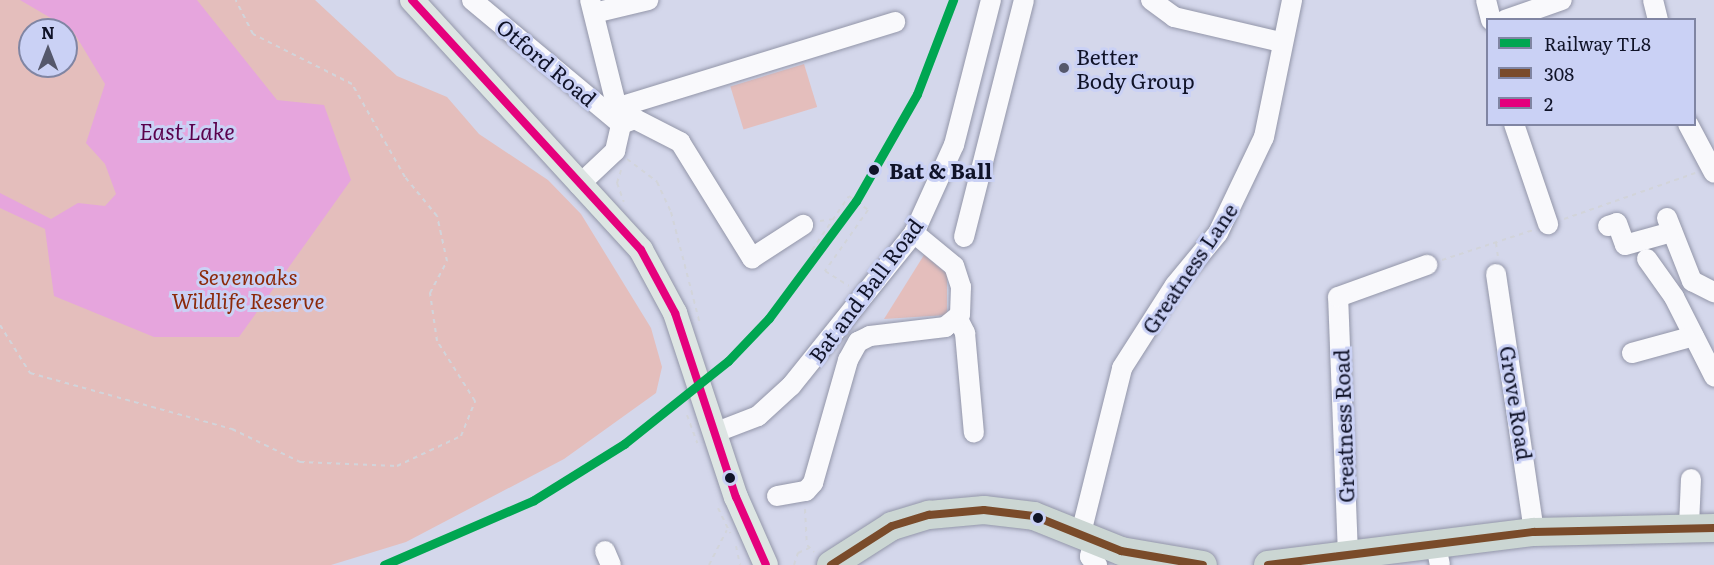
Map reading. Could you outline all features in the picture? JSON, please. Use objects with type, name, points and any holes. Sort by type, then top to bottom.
[{"type":"highway","points":[[821,557],[880,531],[940,514],[1017,512],[1090,553],[1121,551],[1203,565]]},
{"type":"highway","points":[[1268,565],[1348,555],[1438,555],[1534,532],[1702,527]]},
{"type":"main road","points":[[412,0],[579,185],[641,250],[693,363],[714,433],[766,565]]},
{"type":"street","name":"Otford Road","points":[[472,0],[620,116]]},
{"type":"street","points":[[579,185],[615,151],[620,116],[592,7],[648,0]]},
{"type":"street","name":"Bat and Ball Road","points":[[714,433],[766,409],[914,233],[954,145],[991,0]]},
{"type":"street","points":[[964,237],[1024,0]]},
{"type":"street","points":[[1151,0],[1174,17],[1281,42]]},
{"type":"street","name":"Greatness Lane","points":[[1090,553],[1122,368],[1174,285],[1218,233],[1246,180],[1264,137],[1281,42],[1292,0]]},
{"type":"street","points":[[1486,0],[1490,18]]},
{"type":"street","points":[[1511,18],[1562,0]]},
{"type":"street","points":[[1653,0],[1658,18]]},
{"type":"street","points":[[620,116],[895,22]]},
{"type":"street","points":[[620,116],[635,119],[680,142],[752,258],[803,225]]},
{"type":"street","points":[[1515,126],[1548,225]]},
{"type":"street","points":[[1689,126],[1713,170]]},
{"type":"street","points":[[954,145],[983,161]]},
{"type":"street","points":[[1608,226],[1617,223],[1625,244],[1670,225],[1692,281],[1714,292]]},
{"type":"street","points":[[914,233],[942,251],[957,271],[962,296],[958,319],[965,333],[974,433]]},
{"type":"street","points":[[1647,259],[1681,309],[1714,376]]},
{"type":"street","name":"Greatness Road","points":[[1348,555],[1338,297],[1427,265]]},
{"type":"street","name":"Grove Road","points":[[1496,274],[1534,532]]},
{"type":"street","points":[[777,496],[804,492],[813,482],[856,344],[870,336],[945,327],[958,319]]},
{"type":"street","points":[[1632,353],[1675,344],[1694,336]]},
{"type":"street","points":[[1691,479],[1702,527]]},
{"type":"path","points":[[0,325],[30,373],[232,429],[300,462],[397,466],[461,436],[475,401],[436,341],[430,293],[447,261],[437,216],[405,177],[352,84],[253,34],[236,0]]},
{"type":"path","points":[[615,151],[657,182],[666,202],[702,333]]},
{"type":"path","points":[[1427,265],[1713,170]]},
{"type":"path","points":[[812,250],[849,196],[868,210],[825,270],[863,296]]},
{"type":"path","points":[[1496,243],[1497,249]]},
{"type":"path","points":[[794,565],[798,553],[821,557],[804,492]]},
{"type":"path","points":[[709,565],[728,530]]},
{"type":"green space","name":"Sevenoaks Wildlife Reserve","points":[[0,0],[315,0],[397,76],[447,97],[479,134],[548,180],[581,214],[651,328],[662,367],[656,393],[564,459],[406,542],[331,565],[0,565]]},
{"type":"green space","points":[[804,64],[817,107],[744,130],[730,87]]},
{"type":"green space","points":[[924,255],[947,274],[947,315],[884,319]]},
{"type":"water","name":"East Lake","points":[[20,0],[197,0],[277,100],[324,105],[351,180],[239,337],[154,337],[54,296],[45,229],[0,208],[0,193],[51,219],[78,203],[105,206],[116,194],[105,164],[86,143],[105,84],[78,39],[78,18],[51,18]]},
{"type":"rail line","name":"TL8","points":[[384,565],[534,500],[624,444],[728,361],[769,318],[856,201],[917,94],[953,0]]},
{"type":"transit line","name":"2","points":[[412,0],[641,250],[675,313],[736,497],[766,565]]},
{"type":"transit line","name":"308","points":[[831,565],[892,526],[929,515],[984,510],[1034,516],[1121,551],[1203,565]]},
{"type":"transit line","name":"308","points":[[1268,565],[1534,532],[1714,528]]},
{"type":"place","name":"Better Body Group","points":[[1064,68]]},
{"type":"place","name":"Bat & Ball","points":[[874,170]]}]
